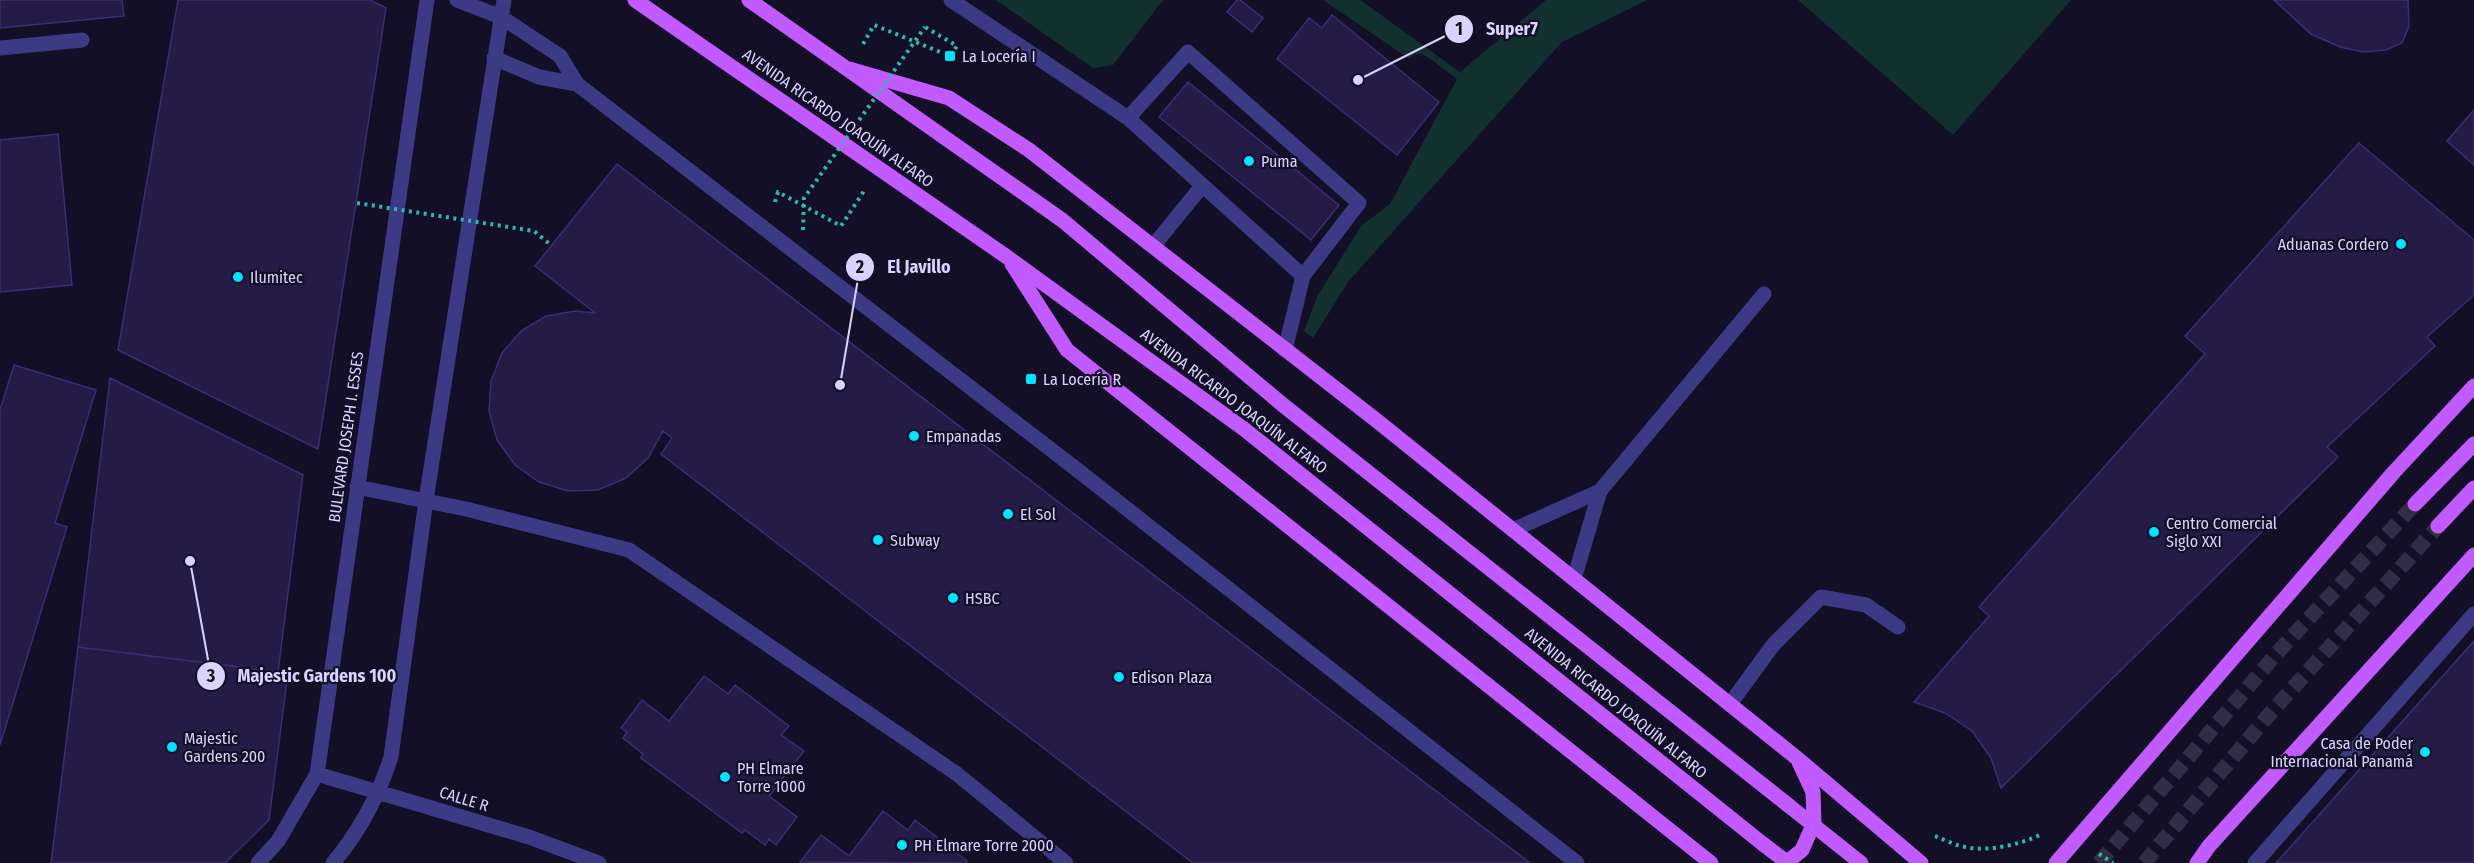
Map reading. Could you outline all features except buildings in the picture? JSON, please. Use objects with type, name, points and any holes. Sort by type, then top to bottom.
[{"type":"main road","name":"AVENIDA RICARDO JOAQUÍN ALFARO","points":[[635,0],[1007,257],[1244,429],[1787,863]]},
{"type":"main road","name":"AVENIDA RICARDO JOAQUÍN ALFARO","points":[[749,0],[1062,220],[1283,405],[1861,863]]},
{"type":"main road","points":[[849,69],[949,98],[1029,150],[1154,245],[1513,530],[1798,759],[1921,863]]},
{"type":"main road","points":[[1007,257],[1067,350],[1711,863]]},
{"type":"main road","points":[[2056,863],[2394,472],[2474,386]]},
{"type":"main road","points":[[2415,504],[2474,444]]},
{"type":"main road","points":[[2438,526],[2474,488]]},
{"type":"main road","points":[[2197,863],[2474,555]]},
{"type":"main road","points":[[1787,863],[1802,850],[1814,823],[1813,792],[1798,759]]},
{"type":"street","name":"BULEVARD JOSEPH I. ESSES","points":[[258,863],[278,841],[317,774],[427,0]]},
{"type":"street","points":[[457,0],[501,17],[560,56],[577,84],[1080,472],[1577,863]]},
{"type":"street","points":[[333,863],[353,839],[379,792],[392,757],[426,500],[504,0]]},
{"type":"street","points":[[951,0],[1128,118],[1303,276]]},
{"type":"street","points":[[0,48],[82,40]]},
{"type":"street","points":[[1128,118],[1188,52],[1359,203],[1303,276],[1285,350]]},
{"type":"street","points":[[494,58],[539,77],[577,84]]},
{"type":"street","points":[[1154,245],[1202,186]]},
{"type":"street","points":[[1574,579],[1600,491],[1764,294]]},
{"type":"street","points":[[357,487],[426,500],[629,550],[957,774],[1066,863]]},
{"type":"street","points":[[1513,530],[1600,491]]},
{"type":"street","points":[[1730,704],[1773,645],[1821,597],[1866,605],[1898,627]]},
{"type":"street","points":[[2255,863],[2474,615]]},
{"type":"street","name":"CALLE R","points":[[317,774],[529,837],[599,863]]},
{"type":"path","points":[[795,225],[803,230],[804,198],[925,27],[957,46],[950,56],[874,26]]},
{"type":"path","points":[[772,211],[778,192],[841,226],[879,168]]},
{"type":"path","points":[[357,203],[534,231],[552,246]]},
{"type":"path","points":[[1933,835],[1962,847],[1984,848],[2024,842],[2057,828],[2076,839]]},
{"type":"green space","points":[[996,0],[1163,0],[1113,65],[1093,68]]},
{"type":"green space","points":[[1323,0],[1360,0],[1460,72],[1546,0],[1647,0],[1562,42],[1348,282],[1313,338],[1304,331],[1318,295],[1361,226],[1390,204],[1457,79],[1420,53],[1408,58]]},
{"type":"green space","points":[[1798,0],[2071,0],[1953,135]]},
{"type":"tunnel","points":[[2099,863],[2276,654],[2415,504]]},
{"type":"tunnel","points":[[2144,863],[2267,717],[2438,526]]},
{"type":"place","name":"La Locería I","points":[[950,56]]},
{"type":"place","name":"Super7","points":[[1358,80]]},
{"type":"place","name":"Puma","points":[[1249,161]]},
{"type":"place","name":"Aduanas Cordero","points":[[2401,244]]},
{"type":"place","name":"Ilumitec","points":[[238,277]]},
{"type":"place","name":"La Locería R","points":[[1031,379]]},
{"type":"place","name":"El Javillo","points":[[840,385]]},
{"type":"place","name":"Empanadas","points":[[914,436]]},
{"type":"place","name":"El Sol","points":[[1008,514]]},
{"type":"place","name":"Centro Comercial Siglo XXI","points":[[2154,532]]},
{"type":"place","name":"Subway","points":[[878,540]]},
{"type":"place","name":"Majestic Gardens 100","points":[[190,561]]},
{"type":"place","name":"HSBC","points":[[953,598]]},
{"type":"place","name":"Edison Plaza","points":[[1119,677]]},
{"type":"place","name":"Majestic Gardens 200","points":[[172,747]]},
{"type":"place","name":"Casa de Poder Internacional Panamá","points":[[2425,752]]},
{"type":"place","name":"PH Elmare Torre 1000","points":[[725,777]]},
{"type":"place","name":"PH Elmare Torre 2000","points":[[902,845]]}]
